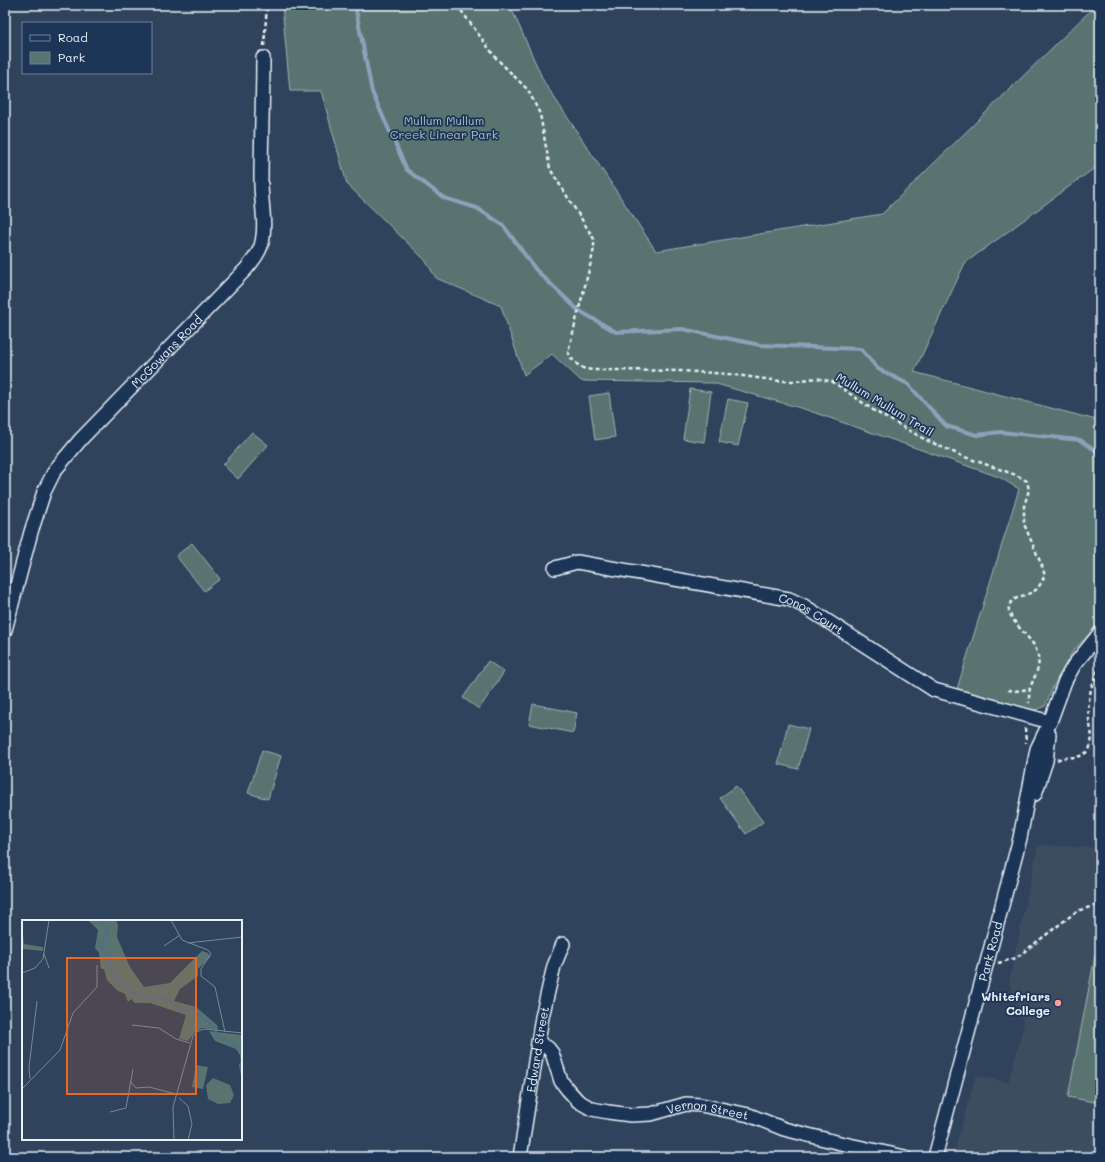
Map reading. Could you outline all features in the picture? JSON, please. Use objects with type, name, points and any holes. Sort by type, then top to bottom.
[{"type":"street","name":"McGowans Road","points":[[5,630],[31,532],[44,492],[55,470],[81,439],[246,269],[261,247],[264,221],[261,187],[263,58]]},
{"type":"street","name":"Conos Court","points":[[554,568],[577,562],[790,599],[804,606],[934,690],[1050,722]]},
{"type":"street","name":"Park Road","points":[[1020,838],[1037,749],[1050,722],[1065,681],[1074,665],[1100,633]]},
{"type":"street","name":"Park Road","points":[[935,1157],[1020,838],[1046,761],[1050,722]]},
{"type":"street","name":"Edward Street","points":[[520,1157],[548,990],[554,966],[563,944]]},
{"type":"street","name":"Vernon Street","points":[[539,1043],[548,1048],[552,1053],[562,1081],[568,1090],[578,1101],[592,1109],[631,1115],[651,1114],[686,1104],[701,1105],[749,1115],[784,1129],[905,1157]]},
{"type":"path","points":[[263,58],[267,5]]},
{"type":"path","name":"Mullum Mullum Trail","points":[[457,5],[496,58],[528,90],[540,114],[550,169],[594,239],[591,262],[568,352],[571,358],[578,365],[585,369],[594,370],[682,371],[728,374],[780,381],[796,381],[816,378],[833,382],[876,412],[926,440],[962,456],[1024,479],[1028,484],[1029,490],[1024,506],[1024,524],[1045,576],[1038,589],[1013,600],[1009,606],[1009,613],[1013,620],[1030,639],[1037,656],[1038,671],[1030,689],[1025,727],[1026,744]]},
{"type":"path","points":[[1046,761],[1054,762],[1066,758],[1079,758],[1089,750],[1093,736],[1089,719],[1090,698],[1092,685],[1100,666]]},
{"type":"path","points":[[1008,690],[1015,691],[1030,689]]},
{"type":"path","points":[[985,967],[1016,958],[1077,911],[1100,904]]},
{"type":"shaded area","name":"Whitefriars College","points":[[1038,845],[1100,848],[1100,1157],[953,1157],[976,1075],[1008,1083],[1024,1025],[1009,982]]},
{"type":"green space","name":"Mullum Mullum Creek Linear Park","points":[[282,5],[510,5],[544,82],[656,251],[882,214],[1096,5],[1100,5],[1100,164],[965,263],[914,372],[1100,421],[1100,624],[1073,651],[1054,685],[1045,706],[1037,710],[1020,708],[957,689],[1019,489],[999,477],[804,409],[713,383],[581,381],[552,354],[524,375],[501,306],[436,278],[425,260],[347,184],[321,91],[290,91]]},
{"type":"green space","points":[[690,389],[711,392],[704,442],[683,439]]},
{"type":"green space","points":[[609,393],[615,437],[595,440],[589,396]]},
{"type":"green space","points":[[728,399],[748,403],[738,446],[719,442]]},
{"type":"green space","points":[[252,432],[268,445],[238,479],[223,465]]},
{"type":"green space","points":[[192,543],[220,579],[204,591],[176,556]]},
{"type":"green space","points":[[488,661],[504,672],[479,709],[463,698]]},
{"type":"green space","points":[[533,704],[577,713],[573,733],[529,724]]},
{"type":"green space","points":[[788,724],[809,729],[798,769],[778,764]]},
{"type":"green space","points":[[262,750],[281,756],[268,799],[248,793]]},
{"type":"green space","points":[[736,786],[763,822],[746,834],[720,798]]},
{"type":"green space","points":[[1100,930],[1100,1103],[1068,1097]]},
{"type":"waterway","points":[[355,5],[372,92],[407,170],[444,198],[477,208],[503,225],[536,270],[578,310],[616,332],[682,329],[760,345],[861,349],[878,369],[908,384],[946,426],[977,435],[1000,432],[1080,440],[1100,453]]},
{"type":"place","name":"Whitefriars College","points":[[1058,1003]]}]
